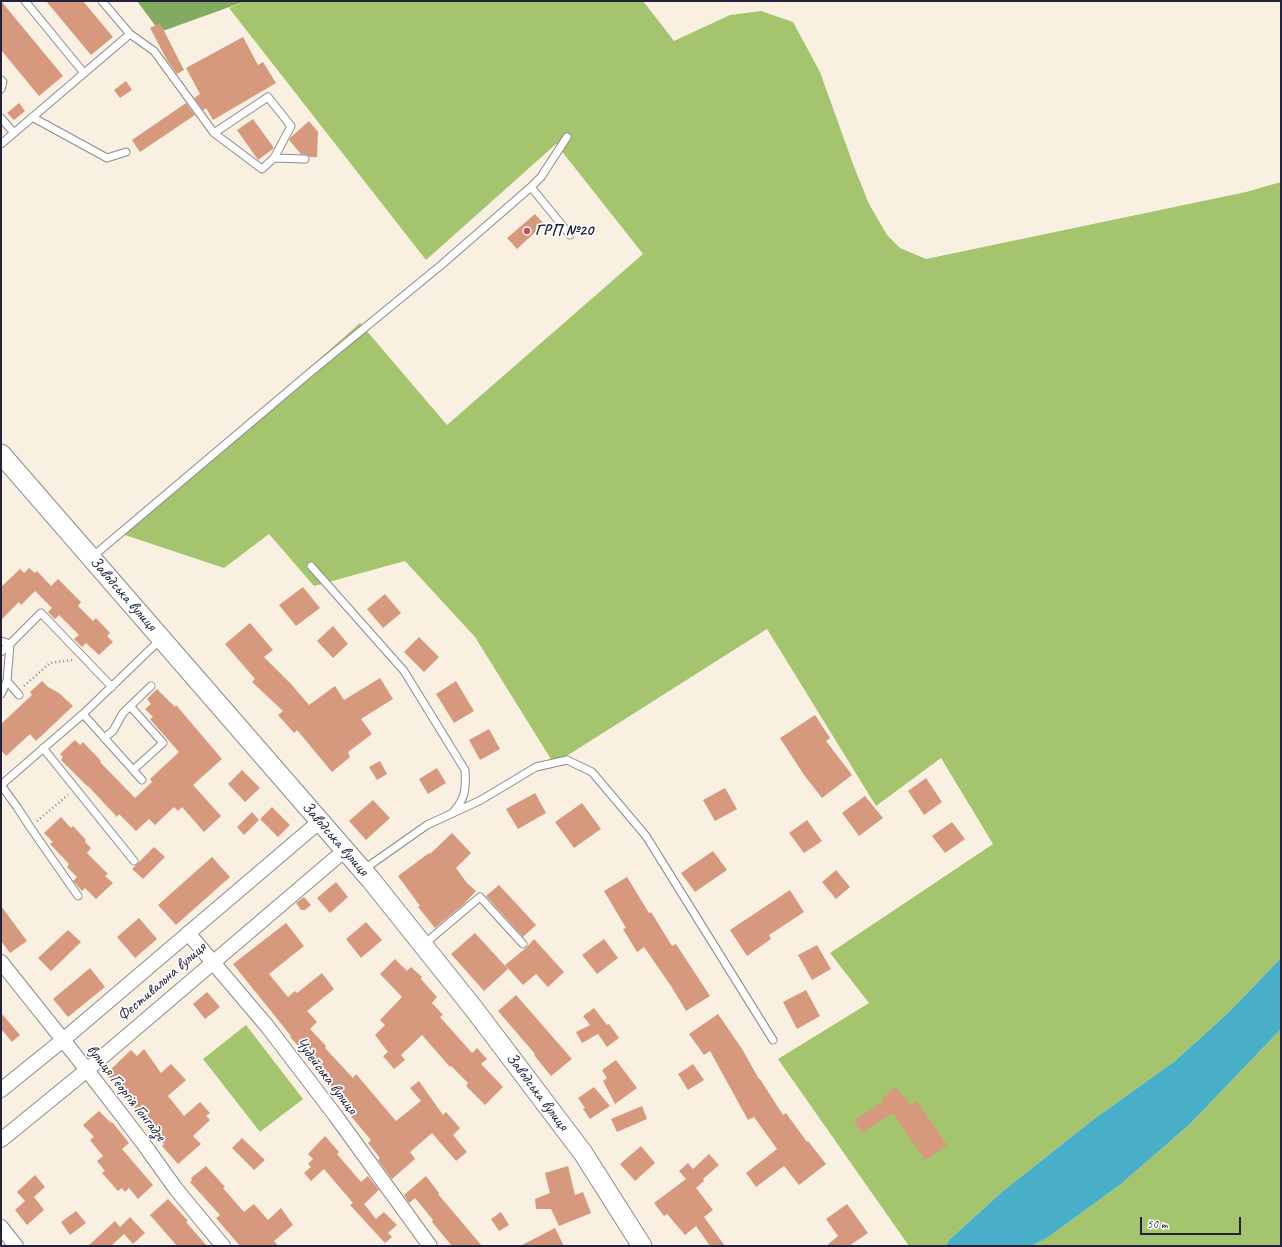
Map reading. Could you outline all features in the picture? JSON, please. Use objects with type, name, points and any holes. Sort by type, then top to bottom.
[{"type":"main road","name":"Заводська вулиця","points":[[2,458],[161,638],[319,822],[363,870],[474,1009],[583,1153],[639,1245]]},
{"type":"street","name":"Фестивальна вулиця","points":[[1,1090],[63,1040],[319,822]]},
{"type":"street","name":"Фестивальна вулиця","points":[[1,1140],[87,1070],[212,961],[345,850]]},
{"type":"street","name":"Чудейська вулиця","points":[[188,933],[266,1026],[335,1115],[430,1246]]},
{"type":"street","name":"вулиця Георгія Гонгадзе","points":[[1,962],[87,1070],[176,1189],[223,1246]]},
{"type":"street","points":[[1,1227],[16,1246]]},
{"type":"lane","points":[[25,1],[84,73]]},
{"type":"lane","points":[[102,1],[130,34],[154,51],[214,133],[262,169],[274,158],[291,126],[268,97],[214,133]]},
{"type":"lane","points":[[1,144],[130,34]]},
{"type":"lane","points":[[1,80],[3,82],[1,89]]},
{"type":"lane","points":[[32,117],[107,158],[126,152]]},
{"type":"lane","points":[[1,118],[14,133]]},
{"type":"lane","points":[[91,558],[306,376],[440,266],[531,187],[541,177],[567,137]]},
{"type":"lane","points":[[274,158],[305,159]]},
{"type":"lane","points":[[531,187],[570,234]]},
{"type":"lane","points":[[311,566],[404,671],[465,770],[466,787],[461,802],[455,811],[447,816]]},
{"type":"lane","points":[[1,652],[41,613],[112,686]]},
{"type":"lane","points":[[78,896],[1,785],[83,714],[161,638]]},
{"type":"lane","points":[[1,641],[10,644]]},
{"type":"lane","points":[[1,694],[7,681],[10,644]]},
{"type":"lane","points":[[7,681],[18,694]]},
{"type":"lane","points":[[104,738],[113,731],[122,713],[151,686]]},
{"type":"lane","points":[[130,706],[163,743],[133,770]]},
{"type":"lane","points":[[83,714],[142,780]]},
{"type":"lane","points":[[43,748],[134,861]]},
{"type":"lane","points":[[363,870],[428,825],[481,800],[536,767],[567,760],[592,772],[646,836],[773,1040]]},
{"type":"lane","points":[[423,945],[480,897],[523,944]]},
{"type":"path","points":[[18,694],[50,663],[84,658]]},
{"type":"path","points":[[30,827],[75,789]]},
{"type":"green space","points":[[137,1],[246,1],[160,32]]},
{"type":"green space","points":[[246,1],[643,1],[674,41],[730,15],[761,11],[793,22],[820,72],[869,204],[887,235],[900,248],[926,259],[1246,192],[1281,182],[1281,958],[1229,1012],[1175,1061],[1094,1119],[1003,1191],[949,1240],[946,1246],[909,1246],[778,1059],[869,1003],[830,953],[993,844],[941,758],[876,806],[767,629],[554,764],[475,637],[405,561],[314,586],[269,534],[224,568],[122,534],[360,323],[447,425],[643,254],[556,144],[426,260],[229,8]]},
{"type":"green space","points":[[246,1025],[303,1099],[260,1132],[203,1059]]},
{"type":"green space","points":[[1281,1029],[1281,1246],[1031,1246],[1047,1238],[1121,1184],[1190,1124]]},
{"type":"water","points":[[1281,958],[1281,1029],[1190,1124],[1121,1184],[1047,1238],[1031,1246],[946,1246],[949,1240],[1003,1191],[1094,1119],[1175,1061],[1229,1012]]},
{"type":"building","points":[[1,1],[63,76],[39,96],[1,50]]},
{"type":"building","points":[[46,1],[83,1],[113,37],[91,55]]},
{"type":"building","points":[[160,23],[184,70],[177,74],[167,60],[150,28]]},
{"type":"building","points":[[243,37],[258,65],[263,62],[276,83],[213,120],[206,108],[203,110],[194,98],[200,94],[186,68]]},
{"type":"building","points":[[126,81],[132,90],[120,98],[114,90]]},
{"type":"building","points":[[19,103],[25,111],[14,120],[7,113]]},
{"type":"building","points":[[186,103],[195,115],[140,152],[132,140]]},
{"type":"building","points":[[253,119],[274,148],[258,160],[237,130]]},
{"type":"building","points":[[309,121],[318,132],[317,157],[309,157],[301,154],[289,140]]},
{"type":"building","name":"ГРП №20","points":[[535,214],[544,224],[517,249],[507,238]]},
{"type":"building","points":[[29,568],[35,573],[37,571],[51,586],[58,579],[81,602],[78,606],[93,621],[96,618],[110,633],[107,636],[113,642],[99,655],[86,643],[82,647],[74,639],[79,635],[59,615],[55,619],[48,612],[52,608],[35,591],[21,605],[19,602],[1,620],[1,587],[20,569],[24,573]]},
{"type":"building","points":[[303,587],[320,608],[296,626],[279,605]]},
{"type":"building","points":[[385,594],[401,613],[383,628],[367,609]]},
{"type":"building","points":[[250,623],[273,650],[264,657],[291,684],[309,705],[335,686],[344,700],[380,678],[393,699],[361,719],[372,734],[348,752],[350,757],[332,772],[297,730],[294,733],[278,715],[283,711],[252,682],[255,679],[225,644]]},
{"type":"building","points":[[333,626],[348,644],[333,658],[317,641]]},
{"type":"building","points":[[419,637],[439,657],[424,672],[404,652]]},
{"type":"building","points":[[42,681],[48,687],[59,693],[73,706],[36,741],[30,734],[6,756],[1,750],[1,724],[32,695],[30,692]]},
{"type":"building","points":[[456,681],[474,711],[454,723],[436,694]]},
{"type":"building","points":[[157,689],[175,707],[176,705],[222,759],[193,785],[221,816],[204,832],[182,807],[178,811],[174,807],[155,825],[149,819],[136,831],[119,814],[117,817],[61,760],[63,757],[60,754],[75,740],[80,745],[83,742],[135,798],[152,782],[150,779],[179,752],[150,719],[153,717],[145,709],[151,704],[147,699]]},
{"type":"building","points":[[815,715],[830,738],[826,741],[852,775],[822,798],[804,775],[780,738]]},
{"type":"building","points":[[489,729],[500,749],[480,760],[469,740]]},
{"type":"building","points":[[380,761],[387,774],[377,780],[369,767]]},
{"type":"building","points":[[437,768],[446,783],[428,794],[419,779]]},
{"type":"building","points":[[242,770],[260,788],[245,802],[228,784]]},
{"type":"building","points":[[926,778],[942,802],[924,815],[908,791]]},
{"type":"building","points":[[725,788],[737,809],[715,821],[703,800]]},
{"type":"building","points":[[535,793],[546,813],[518,829],[506,809]]},
{"type":"building","points":[[865,796],[883,818],[859,836],[842,813]]},
{"type":"building","points":[[373,800],[390,818],[366,840],[349,821]]},
{"type":"building","points":[[582,803],[601,829],[574,848],[555,822]]},
{"type":"building","points":[[272,807],[290,825],[278,837],[260,819]]},
{"type":"building","points":[[252,812],[259,820],[244,835],[237,827]]},
{"type":"building","points":[[61,817],[71,828],[73,826],[86,840],[85,842],[91,848],[87,853],[108,874],[105,876],[113,883],[96,899],[85,888],[82,891],[73,881],[77,877],[67,867],[69,864],[50,844],[53,842],[44,833]]},
{"type":"building","points":[[807,820],[822,841],[804,853],[789,833]]},
{"type":"building","points":[[952,822],[965,839],[945,853],[932,836]]},
{"type":"building","points":[[452,833],[471,853],[456,868],[467,883],[476,891],[463,905],[435,928],[418,907],[420,906],[398,876],[429,853],[430,854]]},
{"type":"building","points":[[154,847],[165,857],[143,879],[132,869]]},
{"type":"building","points":[[713,851],[727,870],[695,892],[681,873]]},
{"type":"building","points":[[212,857],[230,877],[176,925],[158,905]]},
{"type":"building","points":[[836,870],[850,887],[836,899],[822,882]]},
{"type":"building","points":[[627,877],[649,913],[651,912],[672,946],[676,944],[710,996],[686,1011],[644,947],[637,952],[623,929],[626,928],[604,891]]},
{"type":"building","points":[[336,882],[348,897],[330,913],[317,898]]},
{"type":"building","points":[[499,885],[536,925],[523,937],[486,896]]},
{"type":"building","points":[[790,890],[804,912],[769,935],[771,939],[747,956],[730,930]]},
{"type":"building","points":[[304,897],[311,905],[305,910],[301,910],[296,903]]},
{"type":"building","points":[[1,906],[27,941],[10,953],[1,941]]},
{"type":"building","points":[[139,918],[157,939],[135,958],[117,937]]},
{"type":"building","points":[[366,922],[382,940],[361,958],[346,939]]},
{"type":"building","points":[[286,923],[304,946],[269,974],[288,997],[295,991],[297,993],[322,973],[334,989],[307,1011],[317,1022],[310,1029],[326,1046],[325,1048],[353,1078],[356,1074],[396,1121],[421,1101],[410,1088],[419,1081],[443,1115],[446,1112],[460,1128],[453,1135],[467,1152],[456,1161],[432,1133],[410,1152],[415,1159],[392,1179],[378,1160],[380,1158],[368,1143],[371,1140],[344,1108],[348,1105],[319,1074],[322,1072],[290,1037],[291,1036],[233,964]]},
{"type":"building","points":[[68,930],[81,942],[51,971],[38,958]]},
{"type":"building","points":[[475,933],[508,969],[484,991],[451,954]]},
{"type":"building","points":[[534,939],[564,972],[548,987],[536,974],[523,985],[505,965],[526,948]]},
{"type":"building","points":[[604,939],[618,958],[597,974],[582,955]]},
{"type":"building","points":[[817,945],[831,969],[812,980],[798,955]]},
{"type":"building","points":[[395,959],[407,971],[411,967],[422,977],[421,979],[437,997],[432,1003],[443,1015],[440,1017],[472,1053],[477,1048],[487,1059],[481,1064],[503,1087],[485,1105],[466,1086],[468,1083],[451,1066],[450,1067],[422,1035],[401,1055],[405,1060],[394,1069],[383,1056],[388,1052],[375,1035],[385,1025],[380,1020],[402,997],[380,974]]},
{"type":"building","points":[[90,968],[105,987],[68,1017],[53,999]]},
{"type":"building","points":[[806,990],[820,1016],[797,1029],[783,1002]]},
{"type":"building","points":[[207,992],[220,1007],[205,1019],[193,1004]]},
{"type":"building","points":[[516,995],[572,1059],[551,1076],[534,1055],[535,1054],[498,1011]]},
{"type":"building","points":[[594,1008],[607,1025],[609,1024],[619,1038],[607,1047],[598,1034],[582,1043],[576,1032],[590,1025],[583,1016]]},
{"type":"building","points":[[1,1013],[20,1035],[12,1042],[1,1029]]},
{"type":"building","points":[[718,1014],[742,1049],[759,1079],[783,1115],[786,1113],[807,1142],[808,1141],[826,1164],[799,1185],[784,1166],[756,1187],[746,1173],[777,1149],[754,1117],[748,1120],[710,1051],[704,1055],[689,1034]]},
{"type":"building","points":[[144,1049],[161,1073],[171,1064],[186,1080],[168,1096],[184,1116],[200,1102],[210,1113],[206,1116],[210,1120],[193,1136],[201,1144],[178,1164],[162,1146],[164,1144],[134,1107],[137,1104],[106,1074],[131,1050],[137,1056]]},
{"type":"building","points":[[616,1060],[637,1088],[615,1104],[603,1081],[607,1078],[602,1070]]},
{"type":"building","points":[[693,1064],[704,1080],[688,1090],[678,1074]]},
{"type":"building","points":[[594,1087],[610,1106],[590,1119],[578,1098]]},
{"type":"building","points":[[895,1087],[911,1105],[917,1101],[947,1145],[925,1160],[893,1113],[861,1133],[854,1120],[884,1101],[882,1099]]},
{"type":"building","points":[[642,1106],[647,1119],[617,1132],[611,1119]]},
{"type":"building","points":[[99,1111],[111,1123],[112,1122],[129,1143],[122,1149],[153,1185],[138,1199],[129,1188],[125,1192],[122,1188],[118,1191],[102,1173],[105,1171],[97,1161],[103,1156],[90,1140],[94,1137],[83,1125]]},
{"type":"building","points":[[325,1136],[339,1152],[337,1154],[361,1182],[368,1176],[379,1190],[364,1204],[376,1219],[384,1212],[397,1225],[388,1233],[392,1237],[385,1243],[350,1205],[353,1203],[324,1169],[311,1181],[304,1173],[311,1167],[308,1164],[313,1159],[308,1154]]},
{"type":"building","points":[[242,1138],[265,1160],[254,1170],[232,1148]]},
{"type":"building","points":[[641,1146],[655,1163],[635,1181],[620,1164]]},
{"type":"building","points":[[709,1154],[719,1165],[703,1179],[704,1181],[696,1188],[713,1210],[704,1217],[725,1246],[710,1246],[696,1226],[685,1235],[667,1214],[664,1216],[654,1203],[686,1179],[679,1171],[688,1163],[693,1169]]},
{"type":"building","points":[[206,1166],[225,1187],[223,1188],[244,1212],[254,1204],[268,1220],[281,1208],[293,1225],[274,1241],[278,1246],[240,1246],[216,1218],[220,1215],[190,1182],[192,1180],[191,1178]]},
{"type":"building","points":[[568,1166],[575,1195],[583,1192],[591,1213],[559,1226],[551,1209],[536,1209],[535,1199],[550,1193],[545,1173]]},
{"type":"building","points":[[35,1175],[45,1187],[34,1197],[44,1210],[27,1225],[15,1210],[25,1201],[17,1192]]},
{"type":"building","points":[[426,1176],[439,1193],[438,1194],[482,1246],[452,1246],[415,1198],[409,1203],[404,1195]]},
{"type":"building","points":[[168,1199],[188,1221],[186,1222],[207,1246],[177,1246],[150,1215]]},
{"type":"building","points":[[847,1204],[868,1233],[849,1246],[826,1246],[838,1236],[826,1219]]},
{"type":"building","points":[[76,1211],[86,1223],[70,1235],[61,1222]]},
{"type":"building","points":[[501,1212],[509,1225],[499,1231],[491,1219]]},
{"type":"building","points":[[130,1217],[145,1233],[133,1244],[124,1234],[111,1246],[88,1246],[115,1221],[120,1227]]},
{"type":"building","points":[[555,1228],[564,1246],[520,1246]]},
{"type":"place","name":"ГРП №20","points":[[527,231]]}]
